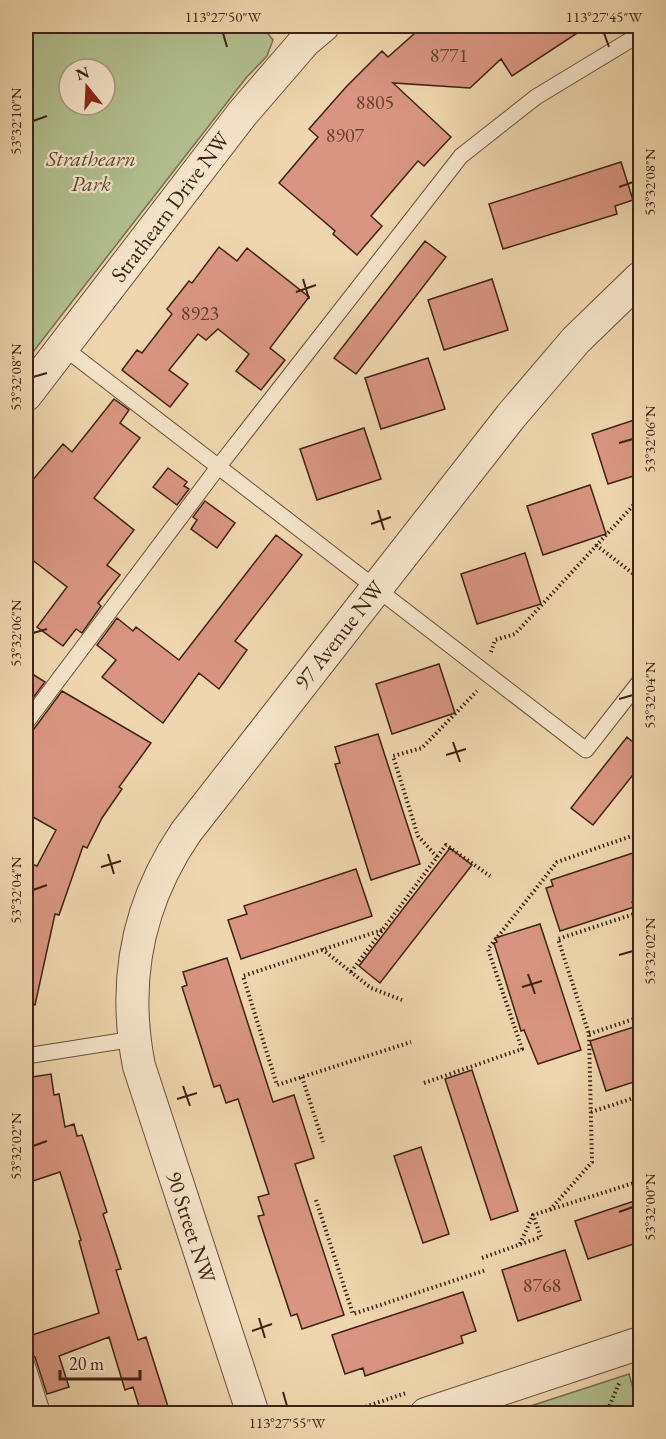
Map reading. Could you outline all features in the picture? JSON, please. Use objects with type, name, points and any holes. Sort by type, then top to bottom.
[{"type":"street","name":"Strathearn Drive NW","points":[[26,395],[307,31]]},
{"type":"street","name":"97 Avenue NW","points":[[134,1039],[131,989],[140,928],[159,876],[186,832],[532,391],[576,340],[640,278]]},
{"type":"street","name":"90 Street NW","points":[[134,1039],[147,1093],[253,1413]]},
{"type":"street","points":[[426,1413],[640,1343]]},
{"type":"lane","points":[[26,723],[219,466],[461,156],[536,97],[640,34]]},
{"type":"lane","points":[[63,348],[377,587],[586,750],[640,681]]},
{"type":"lane","points":[[26,1056],[134,1039]]},
{"type":"lane","points":[[26,1361],[43,1413]]},
{"type":"path","points":[[437,857],[418,836],[393,756],[422,748],[488,673],[495,640],[515,634],[640,498]]},
{"type":"path","points":[[596,545],[640,579]]},
{"type":"path","points":[[424,1083],[522,1049],[488,949],[557,861],[640,833]]},
{"type":"path","points":[[351,972],[446,844],[490,876]]},
{"type":"path","points":[[550,1210],[592,1162],[589,1034],[558,939],[640,912]]},
{"type":"path","points":[[382,930],[243,976],[277,1085],[411,1042]]},
{"type":"path","points":[[322,949],[371,988],[402,1000]]},
{"type":"path","points":[[589,1034],[640,1017]]},
{"type":"path","points":[[302,1077],[323,1142]]},
{"type":"path","points":[[591,1112],[640,1096]]},
{"type":"path","points":[[519,1245],[533,1215],[640,1181]]},
{"type":"path","points":[[316,1200],[353,1314],[486,1270]]},
{"type":"path","points":[[482,1258],[541,1237],[533,1215]]},
{"type":"path","points":[[606,1413],[624,1377]]},
{"type":"green space","name":"Strathearn Park","points":[[26,26],[262,26],[273,40],[267,56],[246,78],[26,361]]},
{"type":"green space","points":[[629,1374],[640,1413],[509,1413]]},
{"type":"building","points":[[423,26],[588,26],[512,76],[501,59],[470,88],[393,83],[451,137],[424,166],[418,161],[371,216],[382,226],[357,255],[333,234],[335,231],[279,183],[318,137],[309,129],[346,87],[382,51],[388,57]]},
{"type":"building","points":[[621,162],[633,200],[615,206],[617,214],[503,249],[489,204]]},
{"type":"building","points":[[425,241],[446,257],[356,374],[334,358]]},
{"type":"building","points":[[219,247],[237,261],[247,248],[309,297],[270,348],[285,360],[261,390],[236,371],[249,354],[218,329],[206,340],[198,334],[169,370],[188,384],[170,407],[122,370],[137,350],[142,353],[172,314],[167,309],[189,281],[192,283]]},
{"type":"building","points":[[492,279],[508,330],[444,350],[428,300]]},
{"type":"building","points":[[428,358],[445,409],[381,429],[365,378]]},
{"type":"building","points":[[114,399],[129,410],[120,423],[140,438],[94,498],[134,530],[107,565],[120,575],[98,603],[101,606],[82,633],[76,629],[63,646],[37,627],[67,587],[26,555],[26,488],[63,444],[72,452]]},
{"type":"building","points":[[640,418],[640,474],[608,484],[592,434]]},
{"type":"building","points":[[364,428],[381,479],[317,500],[300,449]]},
{"type":"building","points":[[168,468],[187,482],[184,486],[189,489],[177,505],[153,487]]},
{"type":"building","points":[[590,485],[606,534],[543,555],[527,506]]},
{"type":"building","points":[[205,501],[235,523],[217,548],[191,529],[197,520],[193,517]]},
{"type":"building","points":[[276,535],[302,555],[235,641],[247,650],[219,689],[199,673],[163,723],[102,677],[116,660],[97,645],[117,618],[133,631],[136,627],[179,660]]},
{"type":"building","points":[[525,553],[541,604],[477,624],[461,574]]},
{"type":"building","points":[[439,664],[455,713],[392,734],[376,684]]},
{"type":"building","points":[[26,670],[45,682],[26,707]]},
{"type":"building","points":[[62,691],[151,743],[119,787],[122,789],[102,818],[87,848],[83,846],[59,915],[55,914],[35,1005],[26,1004],[26,862],[37,866],[56,830],[26,813],[26,733],[34,729]]},
{"type":"building","points":[[378,734],[420,864],[371,880],[335,764],[340,763],[335,747]]},
{"type":"building","points":[[627,737],[640,748],[640,766],[593,825],[571,808]]},
{"type":"building","points":[[450,848],[472,865],[380,983],[359,966]]},
{"type":"building","points":[[636,852],[640,866],[640,899],[632,902],[634,907],[560,931],[546,888],[553,886],[551,880]]},
{"type":"building","points":[[356,869],[372,916],[241,959],[228,920],[247,914],[244,906]]},
{"type":"building","points":[[540,924],[581,1050],[538,1064],[524,1030],[521,1031],[494,943],[497,942],[495,938]]},
{"type":"building","points":[[227,958],[273,1102],[294,1095],[314,1158],[295,1164],[344,1315],[302,1329],[297,1314],[291,1316],[258,1216],[264,1215],[258,1197],[269,1194],[238,1099],[226,1103],[220,1085],[214,1087],[182,987],[187,985],[183,972]]},
{"type":"building","points":[[640,1025],[640,1080],[606,1091],[590,1041]]},
{"type":"building","points":[[472,1070],[518,1211],[491,1220],[445,1079]]},
{"type":"building","points":[[51,1074],[54,1095],[59,1094],[65,1127],[74,1124],[77,1136],[82,1135],[107,1212],[103,1214],[121,1269],[116,1270],[138,1340],[146,1337],[170,1413],[141,1413],[133,1387],[125,1390],[109,1337],[59,1356],[69,1387],[47,1394],[35,1357],[26,1352],[26,1337],[99,1313],[79,1241],[81,1240],[60,1172],[33,1181],[26,1158],[26,1139],[29,1138],[26,1115],[26,1078]]},
{"type":"building","points":[[421,1147],[449,1234],[423,1243],[394,1156]]},
{"type":"building","points":[[640,1199],[640,1242],[588,1259],[575,1221]]},
{"type":"building","points":[[565,1250],[581,1300],[518,1321],[502,1270]]},
{"type":"building","points":[[463,1292],[476,1331],[461,1336],[463,1343],[365,1376],[363,1368],[345,1374],[332,1335]]}]
